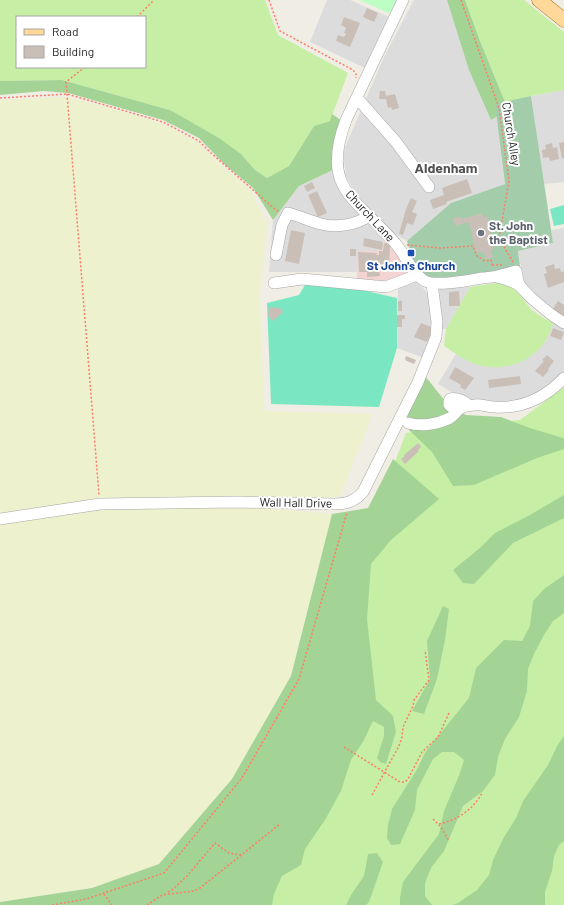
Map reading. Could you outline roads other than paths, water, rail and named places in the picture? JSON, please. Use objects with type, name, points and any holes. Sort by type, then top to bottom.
[{"type":"main road","points":[[539,0],[564,20]]},
{"type":"street","name":"Church Lane","points":[[403,0],[340,135],[336,160],[340,180],[345,190],[400,248],[417,275],[426,282],[432,284]]},
{"type":"street","points":[[357,98],[396,142],[429,187]]},
{"type":"street","points":[[276,256],[282,225],[288,213],[322,224],[330,225],[343,225],[360,222],[369,216]]},
{"type":"street","points":[[432,284],[462,282],[516,271],[519,285]]},
{"type":"street","points":[[274,284],[302,278],[386,287],[417,275]]},
{"type":"street","points":[[495,276],[519,285],[533,300],[564,323]]},
{"type":"street","name":"Wall Hall Drive","points":[[0,519],[100,504],[237,502],[334,504],[350,502],[356,499],[363,492],[418,382],[436,338],[437,327],[432,284]]},
{"type":"street","points":[[408,423],[416,426],[428,425],[451,417],[465,407],[477,404],[495,407],[520,405],[536,400],[556,387],[564,378]]},
{"type":"place","name":"St. John the Baptist","points":[[481,233]]},
{"type":"place","name":"St John's Church","points":[[411,253]]},
{"type":"district","name":"Aldenham","points":[[446,168]]}]
